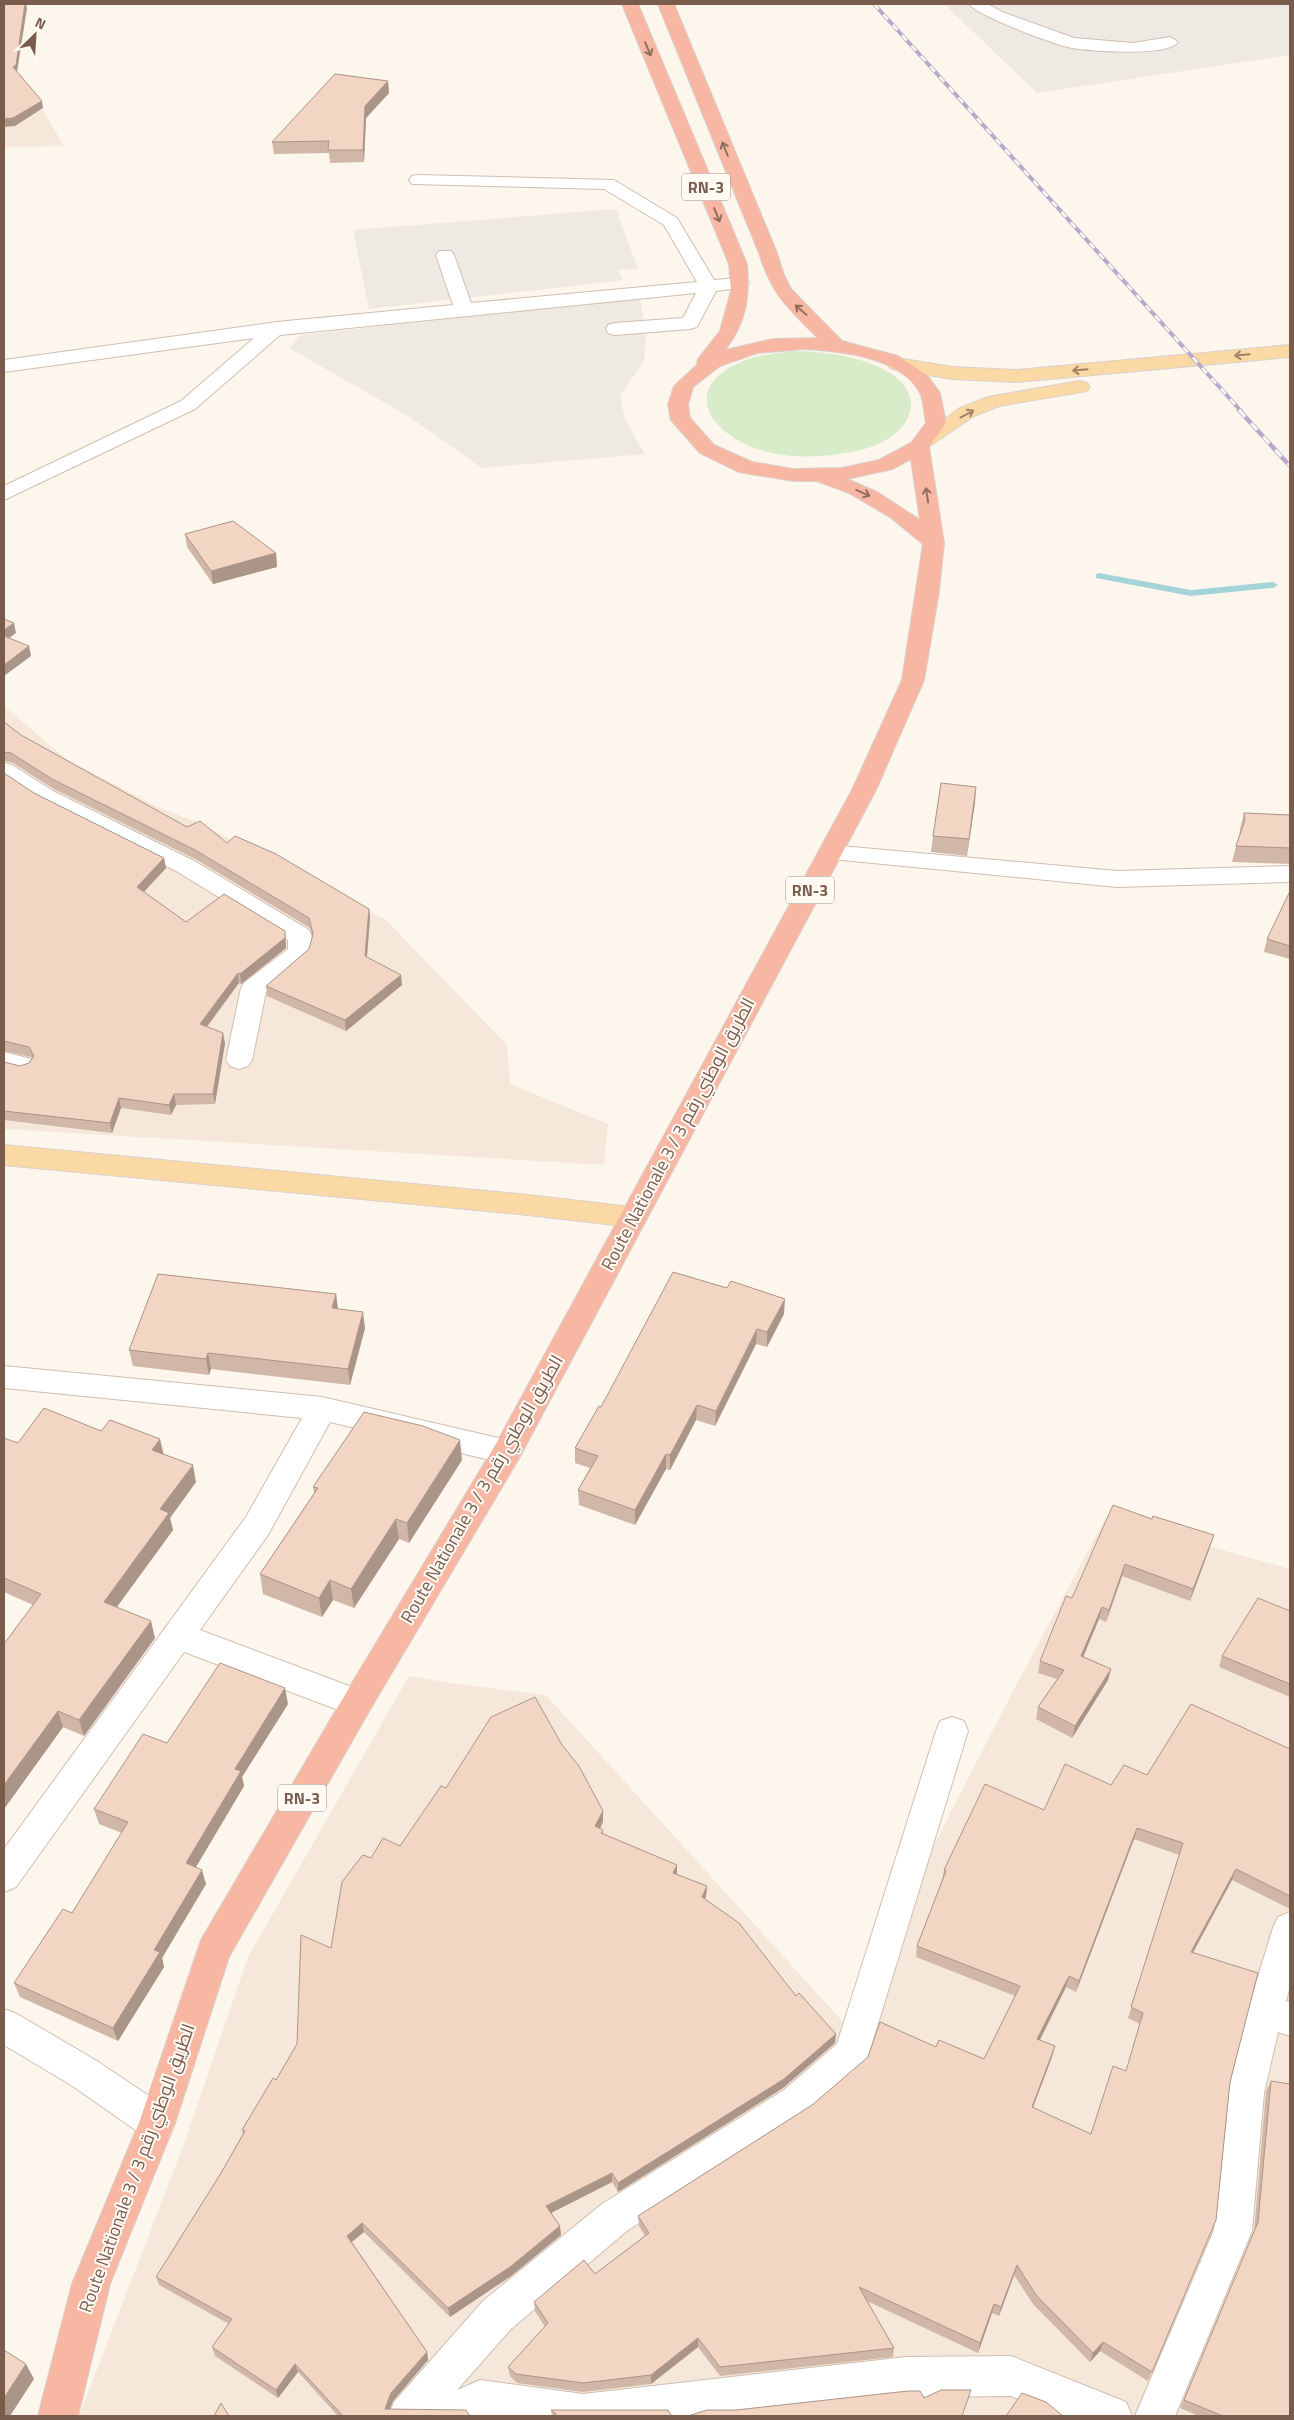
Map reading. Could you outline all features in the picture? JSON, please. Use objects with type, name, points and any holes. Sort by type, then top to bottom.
[{"type":"highway","name":"RN-3","points":[[630,4],[738,264],[740,283],[736,311],[730,332],[702,368]]},
{"type":"highway","name":"RN-3","points":[[666,4],[768,253],[778,282],[795,306],[819,326],[835,345]]},
{"type":"highway","points":[[800,477],[856,473],[881,467],[902,458],[923,443],[934,427],[937,414],[935,400],[927,387],[914,374],[898,364],[869,352],[835,345],[805,342],[757,347],[722,356],[702,368],[682,388],[677,411],[688,435],[715,455],[754,470],[800,477],[828,479],[878,500],[910,520],[934,543]]},
{"type":"highway","name":"RN-3","points":[[923,443],[934,543]]},
{"type":"highway","name":"Route Nationale 3 / الطريق الوطني رقم 3","points":[[58,2416],[91,2284],[157,2123],[213,1950],[357,1703],[507,1452],[632,1217],[864,790],[913,680],[934,543]]},
{"type":"main road","points":[[898,364],[953,373],[1015,376],[1290,350]]},
{"type":"main road","points":[[923,443],[967,412],[995,401],[1061,390],[1290,365]]},
{"type":"main road","points":[[4,1155],[509,1203],[632,1217]]},
{"type":"street","points":[[977,4],[996,15],[1072,42],[1133,48],[1170,42]]},
{"type":"street","points":[[418,180],[608,184],[672,222],[708,286]]},
{"type":"street","points":[[445,255],[463,308]]},
{"type":"street","points":[[4,366],[277,328],[463,308],[740,283]]},
{"type":"street","points":[[615,328],[690,323],[708,286]]},
{"type":"street","points":[[4,494],[188,405],[277,328]]},
{"type":"street","points":[[4,770],[45,796],[187,867],[300,936],[300,952],[254,988],[239,1060]]},
{"type":"street","points":[[830,853],[1117,879],[1290,874]]},
{"type":"street","points":[[4,1377],[322,1409],[507,1452]]},
{"type":"street","points":[[4,1876],[257,1526],[322,1409]]},
{"type":"street","points":[[178,1636],[357,1703]]},
{"type":"street","points":[[408,2416],[497,2315],[615,2217],[797,2102],[852,2054],[952,1731]]},
{"type":"street","points":[[1156,2416],[1233,2231],[1246,2093],[1278,2015],[1290,1928]]},
{"type":"street","points":[[4,2026],[84,2073],[157,2123]]},
{"type":"street","points":[[443,2416],[480,2400],[582,2414],[751,2406],[906,2377],[1011,2376],[1093,2413]]},
{"type":"shaded area","points":[[944,4],[1290,4],[1290,55],[1037,93]]},
{"type":"shaded area","points":[[4,73],[22,75],[64,146],[4,147]]},
{"type":"shaded area","points":[[616,209],[638,269],[617,270],[624,280],[369,309],[353,230]]},
{"type":"shaded area","points":[[640,298],[646,331],[644,362],[620,395],[625,420],[645,454],[482,468],[408,416],[289,348],[301,335]]},
{"type":"shaded area","points":[[4,706],[66,759],[158,807],[199,823],[386,920],[507,1045],[510,1084],[608,1124],[604,1165],[4,1129]]},
{"type":"shaded area","points":[[1106,1517],[1290,1569],[1290,2416],[79,2416],[184,2144],[248,1957],[409,1676],[546,1695],[843,2022],[1012,1693]]},
{"type":"green space","points":[[795,351],[829,353],[851,357],[883,369],[899,379],[908,391],[911,403],[909,415],[903,426],[893,436],[864,449],[833,455],[801,456],[770,453],[755,448],[728,434],[717,424],[710,414],[707,404],[708,393],[712,383],[722,373],[750,358]]},
{"type":"building","points":[[4,4],[25,4],[16,65],[13,67],[42,101],[13,118],[4,119]]},
{"type":"building","points":[[335,74],[388,81],[365,106],[363,150],[328,150],[329,141],[272,142]]},
{"type":"building","points":[[233,521],[276,553],[211,571],[185,534]]},
{"type":"building","points":[[4,619],[14,623],[4,630]]},
{"type":"building","points":[[4,636],[29,646],[4,665]]},
{"type":"building","points":[[4,722],[21,735],[187,827],[200,821],[227,843],[235,836],[276,854],[369,909],[365,956],[401,975],[345,1020],[266,986],[309,949],[313,934],[309,918],[195,850],[52,779],[11,753],[4,752]]},
{"type":"building","points":[[4,773],[34,793],[164,858],[137,887],[186,922],[224,894],[285,931],[285,938],[240,974],[238,973],[200,1024],[223,1033],[213,1094],[174,1094],[169,1105],[119,1098],[110,1123],[4,1111],[4,1062],[20,1066],[29,1063],[34,1056],[29,1047],[4,1041]]},
{"type":"building","points":[[941,783],[976,787],[969,839],[933,836]]},
{"type":"building","points":[[1244,813],[1290,815],[1290,848],[1236,846],[1245,820]]},
{"type":"building","points":[[1290,891],[1290,946],[1267,939]]},
{"type":"building","points":[[673,1272],[727,1288],[731,1281],[785,1299],[767,1332],[757,1329],[716,1411],[697,1405],[670,1455],[666,1454],[635,1510],[578,1490],[598,1456],[575,1448],[599,1406],[601,1407]]},
{"type":"building","points":[[158,1274],[336,1294],[332,1308],[363,1312],[348,1369],[208,1353],[206,1359],[129,1350]]},
{"type":"building","points":[[44,1408],[101,1431],[110,1420],[160,1439],[152,1450],[193,1465],[160,1509],[169,1513],[104,1602],[151,1621],[79,1720],[58,1711],[4,1785],[4,1644],[41,1594],[4,1578],[4,1438],[18,1443]]},
{"type":"building","points":[[364,1412],[423,1426],[460,1440],[407,1523],[396,1519],[351,1589],[330,1580],[319,1598],[260,1574],[318,1488],[313,1487]]},
{"type":"building","points":[[1113,1505],[1152,1519],[1153,1516],[1214,1535],[1193,1589],[1125,1564],[1109,1610],[1102,1607],[1081,1656],[1111,1669],[1075,1726],[1038,1707],[1064,1670],[1040,1661],[1066,1596],[1072,1598]]},
{"type":"building","points":[[1258,1598],[1290,1611],[1290,1684],[1222,1656]]},
{"type":"building","points":[[220,1663],[285,1688],[235,1769],[241,1771],[186,1863],[202,1870],[154,1950],[160,1952],[113,2028],[14,1983],[63,1909],[72,1913],[128,1822],[94,1809],[143,1734],[167,1743]]},
{"type":"building","points":[[535,1697],[562,1745],[579,1766],[603,1811],[595,1826],[603,1830],[601,1833],[677,1865],[673,1873],[707,1886],[702,1897],[739,1923],[796,1996],[799,1993],[836,2034],[784,2079],[618,2183],[612,2173],[546,2206],[560,2226],[510,2267],[448,2308],[362,2223],[347,2236],[427,2352],[391,2393],[385,2409],[466,2410],[470,2416],[343,2416],[295,2364],[276,2390],[212,2347],[232,2319],[156,2277],[221,2173],[245,2131],[242,2130],[273,2078],[276,2080],[297,2044],[301,1935],[331,1948],[342,1882],[354,1866],[363,1855],[371,1858],[383,1838],[400,1846],[441,1786],[446,1788],[491,1717]]},
{"type":"building","points":[[1191,1704],[1290,1749],[1290,1896],[1236,1869],[1191,1952],[1258,1973],[1230,2082],[1216,2220],[1152,2372],[1103,2342],[1093,2353],[1036,2295],[1017,2265],[1001,2307],[994,2304],[980,2343],[859,2287],[894,2348],[720,2367],[698,2338],[651,2375],[583,2383],[516,2374],[508,2367],[548,2323],[534,2302],[584,2260],[595,2274],[649,2233],[638,2216],[812,2105],[868,2057],[880,2022],[936,2047],[939,2040],[984,2059],[1020,1986],[917,1946],[946,1871],[944,1870],[985,1784],[1044,1810],[1065,1764],[1111,1785],[1124,1765],[1147,1775]],"holes":[[[1137,1828],[1183,1843],[1131,2007],[1143,2013],[1126,2071],[1113,2066],[1091,2134],[1032,2107],[1055,2046],[1037,2039],[1069,1976],[1079,1981]]]},
{"type":"building","points":[[1271,2081],[1290,2084],[1290,2416],[1223,2416],[1184,2400],[1258,2222]]},
{"type":"building","points":[[4,2350],[26,2364],[4,2398]]},
{"type":"building","points":[[941,2390],[971,2390],[962,2416],[688,2416],[707,2410],[736,2410],[908,2391],[920,2391],[924,2398]]},
{"type":"building","points":[[1022,2393],[1046,2402],[1063,2416],[1006,2416]]},
{"type":"building","points":[[221,2403],[229,2416],[214,2416]]},
{"type":"building","points":[[551,2410],[668,2410],[672,2416],[558,2416]]},
{"type":"waterway","points":[[1099,576],[1191,593],[1273,585]]},
{"type":"railway","points":[[874,4],[1241,411]]},
{"type":"railway","points":[[1239,410],[1290,466]]}]
